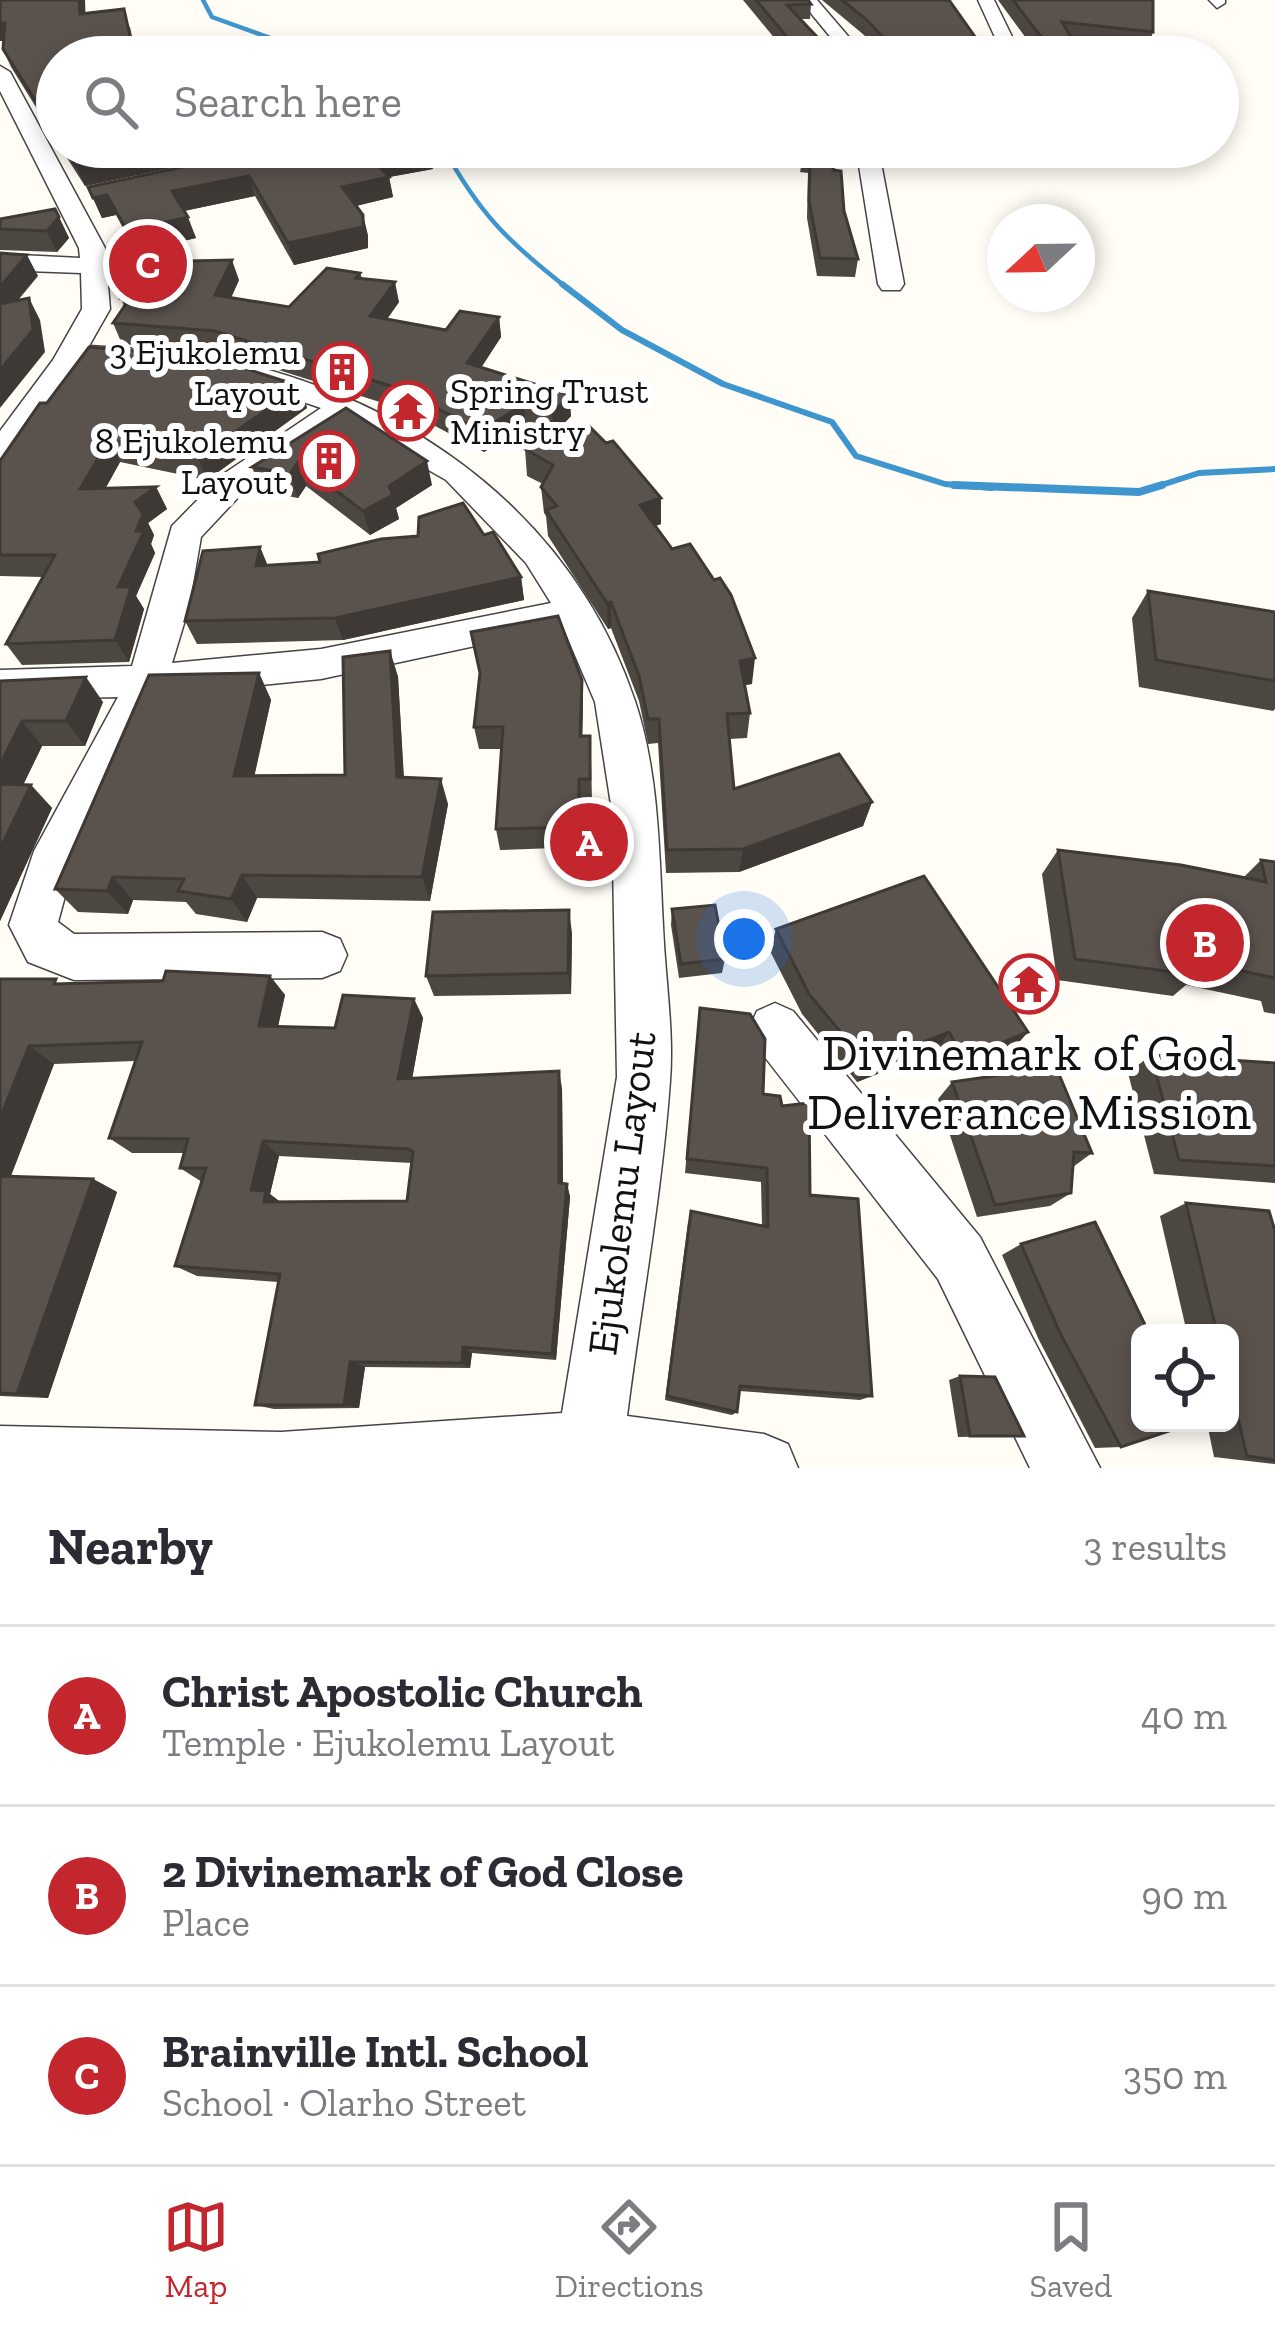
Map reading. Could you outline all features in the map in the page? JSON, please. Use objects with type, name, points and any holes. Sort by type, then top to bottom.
[{"type":"street","points":[[986,0],[1003,36]]},
{"type":"street","points":[[800,3],[828,36]]},
{"type":"street","points":[[0,72],[36,124]]},
{"type":"street","points":[[0,453],[11,422],[71,353],[96,309],[83,199],[64,168]]},
{"type":"street","points":[[871,168],[891,284]]},
{"type":"street","points":[[0,262],[94,266]]},
{"type":"street","name":"Ejukolemu Layout","points":[[71,353],[221,365],[320,395],[458,473],[538,555],[575,611],[615,701],[634,811],[644,1077],[590,1444]]},
{"type":"street","points":[[322,955],[74,957],[45,946],[32,925],[50,866],[147,681],[170,607],[184,535],[234,482],[342,408]]},
{"type":"street","points":[[0,685],[147,681],[321,664],[575,611]]},
{"type":"street","points":[[775,1029],[959,1258],[1066,1468]]},
{"type":"street","points":[[0,1460],[281,1466],[590,1444],[764,1468]]},
{"type":"building","points":[[0,0],[79,0],[80,14],[124,9],[130,36],[36,36],[36,102],[3,49],[5,23],[0,23]]},
{"type":"building","points":[[756,0],[808,0],[811,4],[787,5],[816,36],[786,36]]},
{"type":"building","points":[[842,0],[949,0],[974,36],[882,36]]},
{"type":"building","points":[[1013,0],[1153,0],[1153,32],[1062,22],[1070,36],[1040,36]]},
{"type":"building","points":[[178,168],[381,168],[389,177],[342,187],[363,215],[363,227],[288,243],[249,176],[172,191],[188,217],[127,231],[107,195],[93,198],[88,187]]},
{"type":"building","points":[[810,168],[841,171],[844,211],[858,259],[820,258],[809,201]]},
{"type":"building","points":[[55,209],[59,217],[47,231],[0,229],[0,219]]},
{"type":"building","points":[[0,253],[27,255],[0,287]]},
{"type":"building","points":[[232,260],[215,295],[289,307],[327,268],[360,273],[356,278],[395,282],[370,316],[446,330],[460,311],[499,317],[467,363],[570,395],[552,413],[524,404],[481,431],[400,389],[215,331],[113,323],[130,298],[121,298],[143,262]]},
{"type":"building","points":[[29,298],[33,330],[0,370],[0,304]]},
{"type":"building","points":[[89,347],[209,357],[300,386],[198,458],[109,440],[80,489],[156,487],[135,502],[143,514],[136,531],[144,531],[118,587],[131,587],[115,640],[6,644],[55,555],[0,555],[0,461],[40,403],[47,403]]},
{"type":"building","points":[[346,408],[427,461],[389,486],[393,495],[363,511],[298,462],[290,474],[252,467]]},
{"type":"building","points":[[589,426],[606,443],[613,441],[661,498],[640,505],[672,549],[690,544],[714,580],[720,578],[731,595],[755,658],[740,661],[750,713],[727,714],[734,789],[839,754],[872,802],[743,849],[667,850],[659,719],[648,719],[639,676],[611,602],[607,603],[546,510],[557,506],[541,487],[553,465],[525,449]]},
{"type":"building","points":[[463,503],[484,535],[493,532],[521,577],[335,618],[185,621],[203,551],[260,547],[256,566],[320,562],[318,554],[381,539],[418,536],[419,517]]},
{"type":"building","points":[[1148,591],[1275,612],[1275,681],[1156,660]]},
{"type":"building","points":[[558,616],[582,680],[580,736],[590,736],[590,779],[579,779],[579,827],[496,829],[503,727],[474,727],[480,673],[471,632]]},
{"type":"building","points":[[390,651],[397,777],[441,779],[422,877],[242,875],[231,899],[178,891],[184,879],[113,877],[107,891],[55,889],[149,675],[259,673],[234,776],[345,775],[343,657]]},
{"type":"building","points":[[86,677],[66,721],[22,721],[0,765],[0,681]]},
{"type":"building","points":[[0,784],[31,785],[0,849]]},
{"type":"building","points":[[1058,850],[1181,865],[1266,882],[1261,860],[1275,862],[1275,978],[1192,960],[1196,975],[1075,959]]},
{"type":"building","points":[[924,876],[1028,1032],[964,1058],[949,1032],[867,1064],[809,994],[776,929]]},
{"type":"building","points":[[715,905],[725,959],[681,964],[672,909]]},
{"type":"building","points":[[569,910],[568,973],[426,976],[433,912]]},
{"type":"building","points":[[166,971],[270,976],[259,1026],[335,1028],[343,995],[414,999],[398,1079],[559,1071],[559,1183],[567,1184],[552,1354],[463,1347],[462,1363],[350,1362],[344,1405],[255,1405],[280,1274],[175,1266],[206,1168],[180,1168],[188,1139],[109,1138],[142,1042],[29,1046],[0,1118],[0,979],[56,979],[54,984],[163,981]],"holes":[[[263,1141],[413,1152],[407,1201],[264,1202],[266,1191],[251,1190]]]},
{"type":"building","points":[[700,1008],[750,1014],[765,1039],[763,1094],[780,1096],[782,1106],[809,1103],[810,1195],[858,1199],[872,1396],[740,1386],[737,1412],[667,1396],[691,1211],[768,1227],[767,1168],[687,1159]]},
{"type":"building","points":[[1151,1055],[1275,1063],[1275,1166],[1179,1160]]},
{"type":"building","points":[[1056,1067],[1092,1153],[1074,1152],[1071,1193],[995,1205],[952,1082]]},
{"type":"building","points":[[0,1176],[93,1179],[17,1394],[0,1393]]},
{"type":"building","points":[[1186,1203],[1269,1211],[1275,1231],[1275,1460],[1247,1456],[1239,1423],[1239,1324],[1215,1324]]},
{"type":"building","points":[[1095,1222],[1145,1324],[1131,1324],[1131,1432],[1166,1432],[1121,1447],[1060,1333],[1021,1244]]},
{"type":"building","points":[[960,1376],[995,1377],[1024,1436],[970,1436]]},
{"type":"waterway","points":[[203,0],[212,17],[265,36]]},
{"type":"waterway","points":[[456,168],[496,224],[566,287]]},
{"type":"waterway","points":[[562,284],[622,330],[723,384],[832,422],[856,456],[959,485]]},
{"type":"waterway","points":[[1152,488],[1199,473],[1275,469]]},
{"type":"waterway","points":[[954,485],[959,485]]},
{"type":"waterway","points":[[959,485],[1139,492],[1162,485]]},
{"type":"waterway","points":[[959,485],[992,488]]},
{"type":"place","name":"Brainville Intl. School","points":[[148,264]]},
{"type":"place","name":"3 Ejukolemu Layout","points":[[342,372]]},
{"type":"place","name":"Spring Trust Ministry","points":[[408,411]]},
{"type":"place","name":"8 Ejukolemu Layout","points":[[329,461]]},
{"type":"place","name":"Christ Apostolic Church","points":[[589,842]]},
{"type":"place","name":"2 Divinemark of God Close","points":[[1205,943]]},
{"type":"place","name":"Divinemark of God Deliverance Mission","points":[[1029,984]]}]
